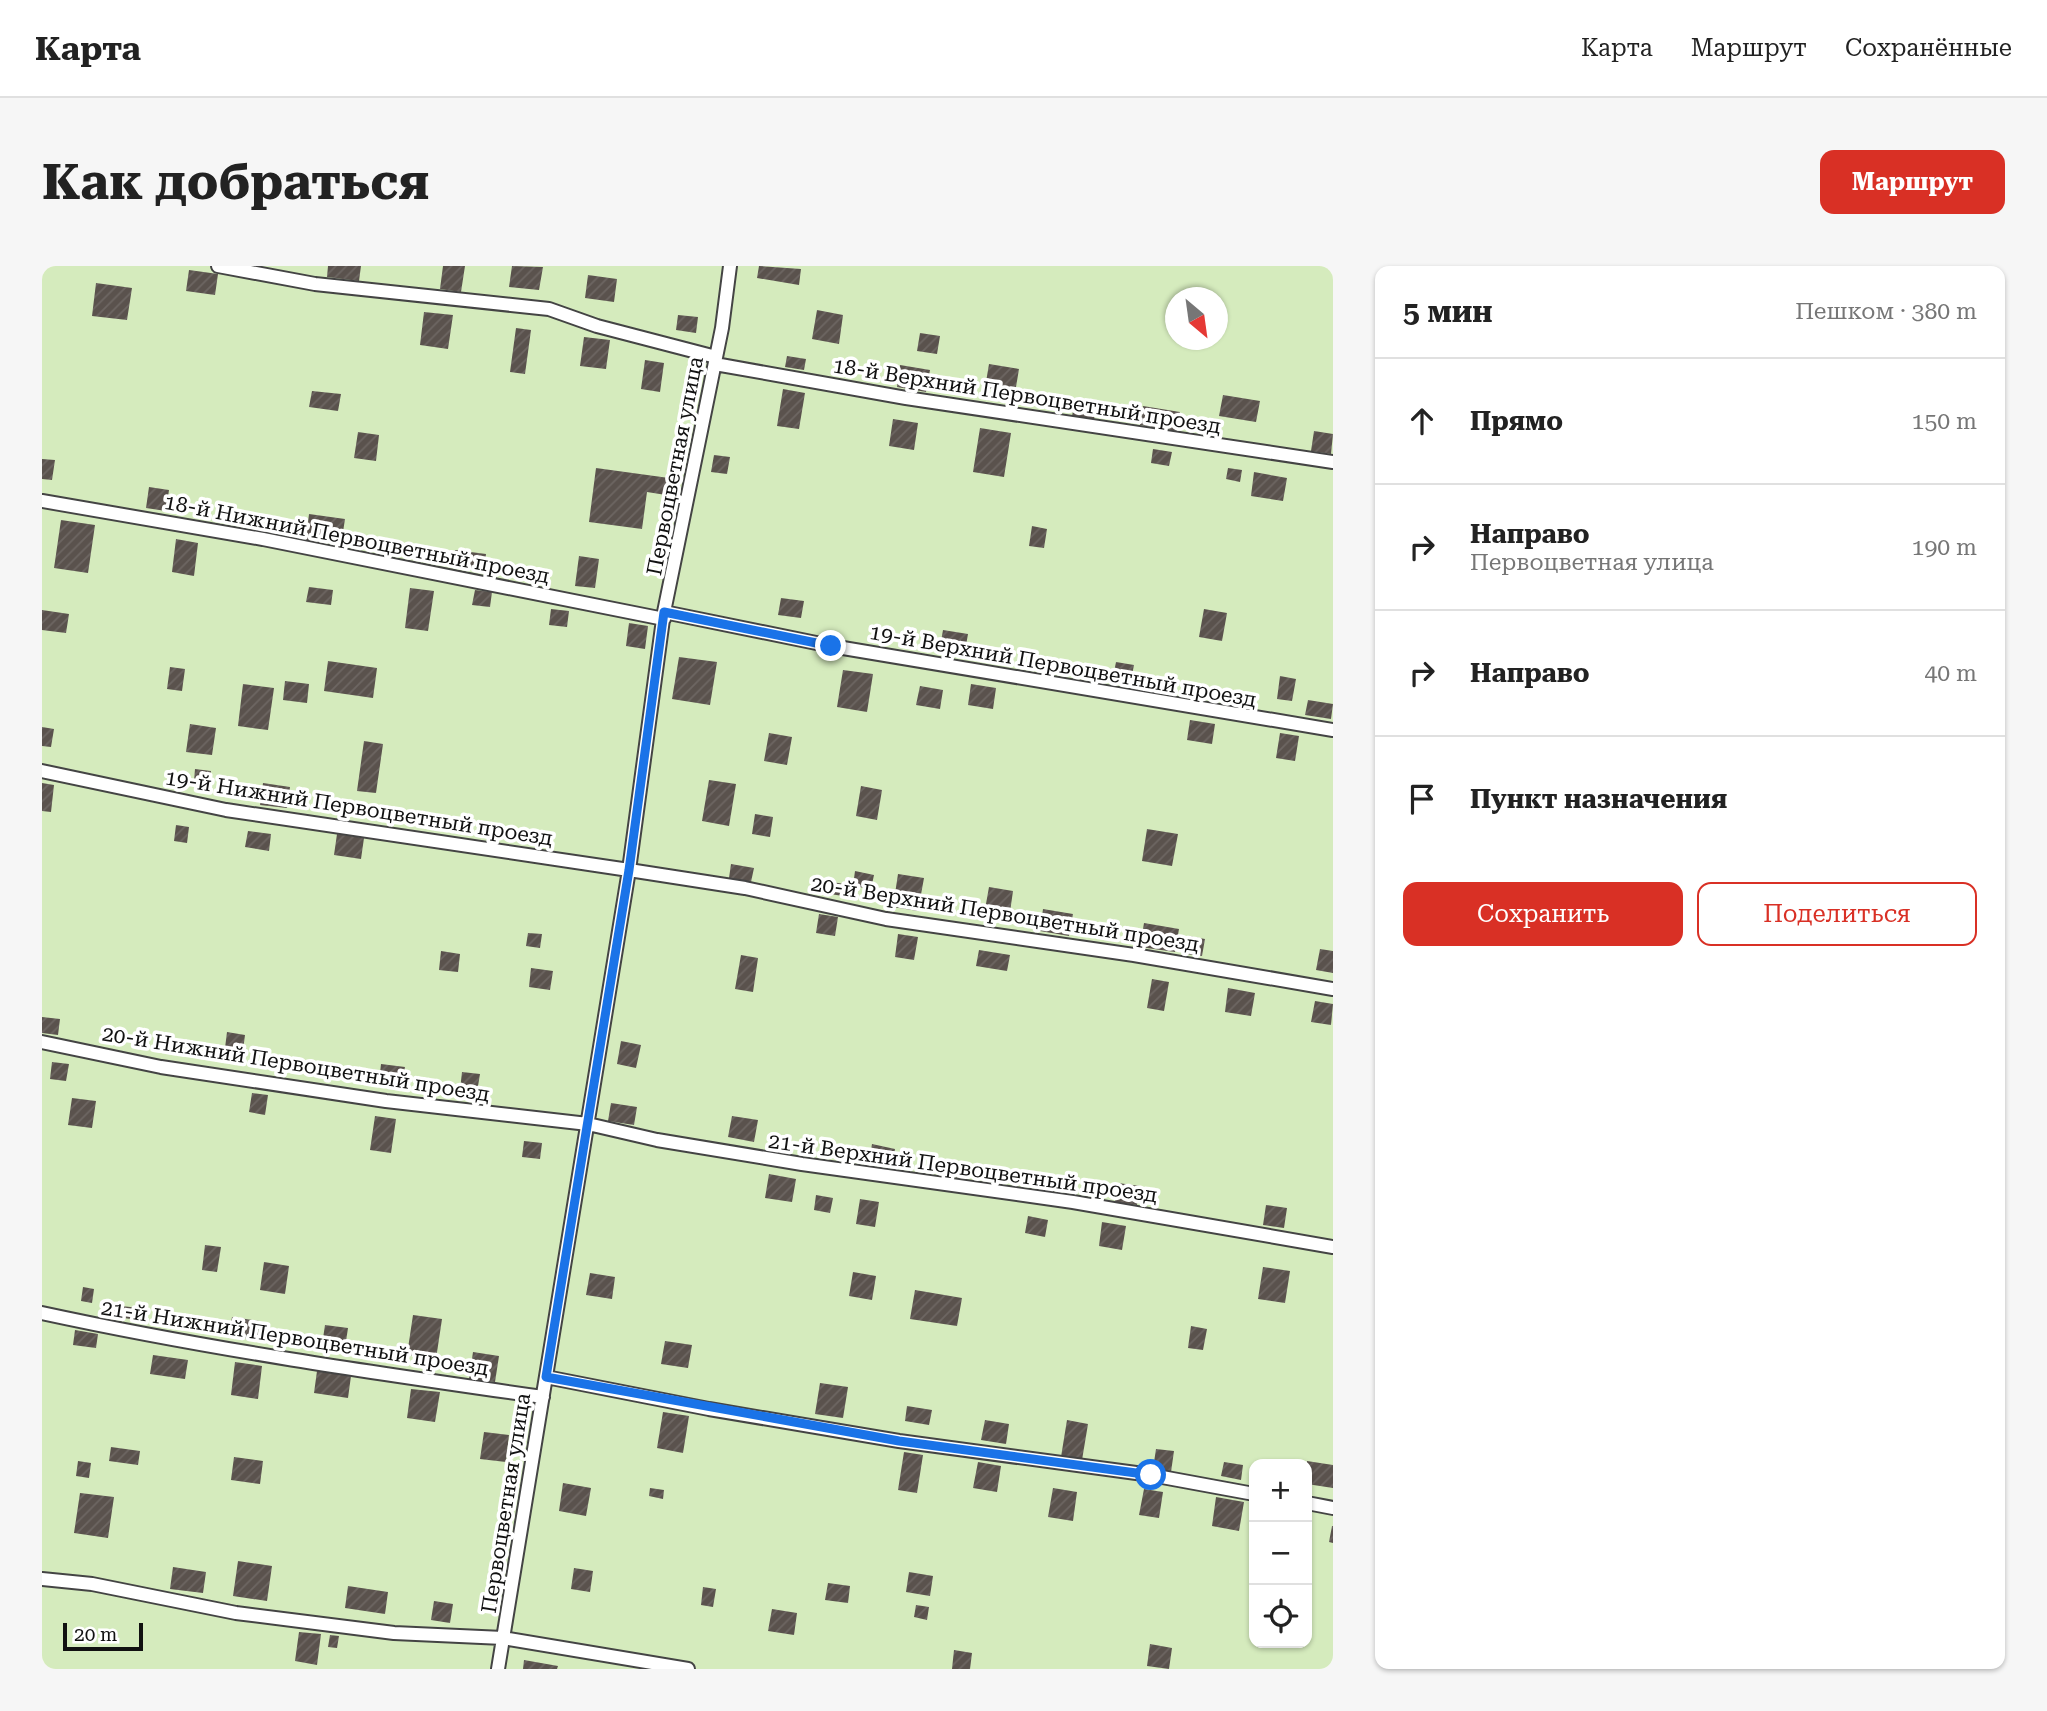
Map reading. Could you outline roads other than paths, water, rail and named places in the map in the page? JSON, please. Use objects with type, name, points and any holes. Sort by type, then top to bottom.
[{"type":"lane","name":"18-й Верхний Первоцветный проезд","points":[[218,266],[315,284],[549,309],[597,326],[716,360],[933,403],[1333,462]]},
{"type":"lane","name":"Первоцветная улица","points":[[498,1669],[629,870],[664,615],[716,360],[730,266]]},
{"type":"lane","name":"18-й Нижний Первоцветный проезд","points":[[42,501],[263,539],[664,615]]},
{"type":"lane","name":"19-й Верхний Первоцветный проезд","points":[[664,615],[831,646],[1333,730]]},
{"type":"lane","name":"19-й Нижний Первоцветный проезд","points":[[42,771],[226,810],[629,870]]},
{"type":"lane","name":"20-й Верхний Первоцветный проезд","points":[[629,870],[745,888],[886,919],[1134,955],[1333,989]]},
{"type":"lane","name":"20-й Нижний Первоцветный проезд","points":[[42,1042],[161,1067],[386,1101],[588,1124]]},
{"type":"lane","name":"21-й Верхний Первоцветный проезд","points":[[588,1124],[657,1140],[802,1164],[1073,1202],[1333,1247]]},
{"type":"lane","name":"21-й Нижний Первоцветный проезд","points":[[42,1313],[147,1336],[314,1364],[543,1397]]},
{"type":"lane","points":[[546,1377],[899,1441],[1151,1475],[1249,1493]]},
{"type":"lane","points":[[1312,1504],[1333,1508]]},
{"type":"lane","points":[[42,1579],[92,1584],[236,1613],[394,1633],[503,1638],[688,1669]]}]
